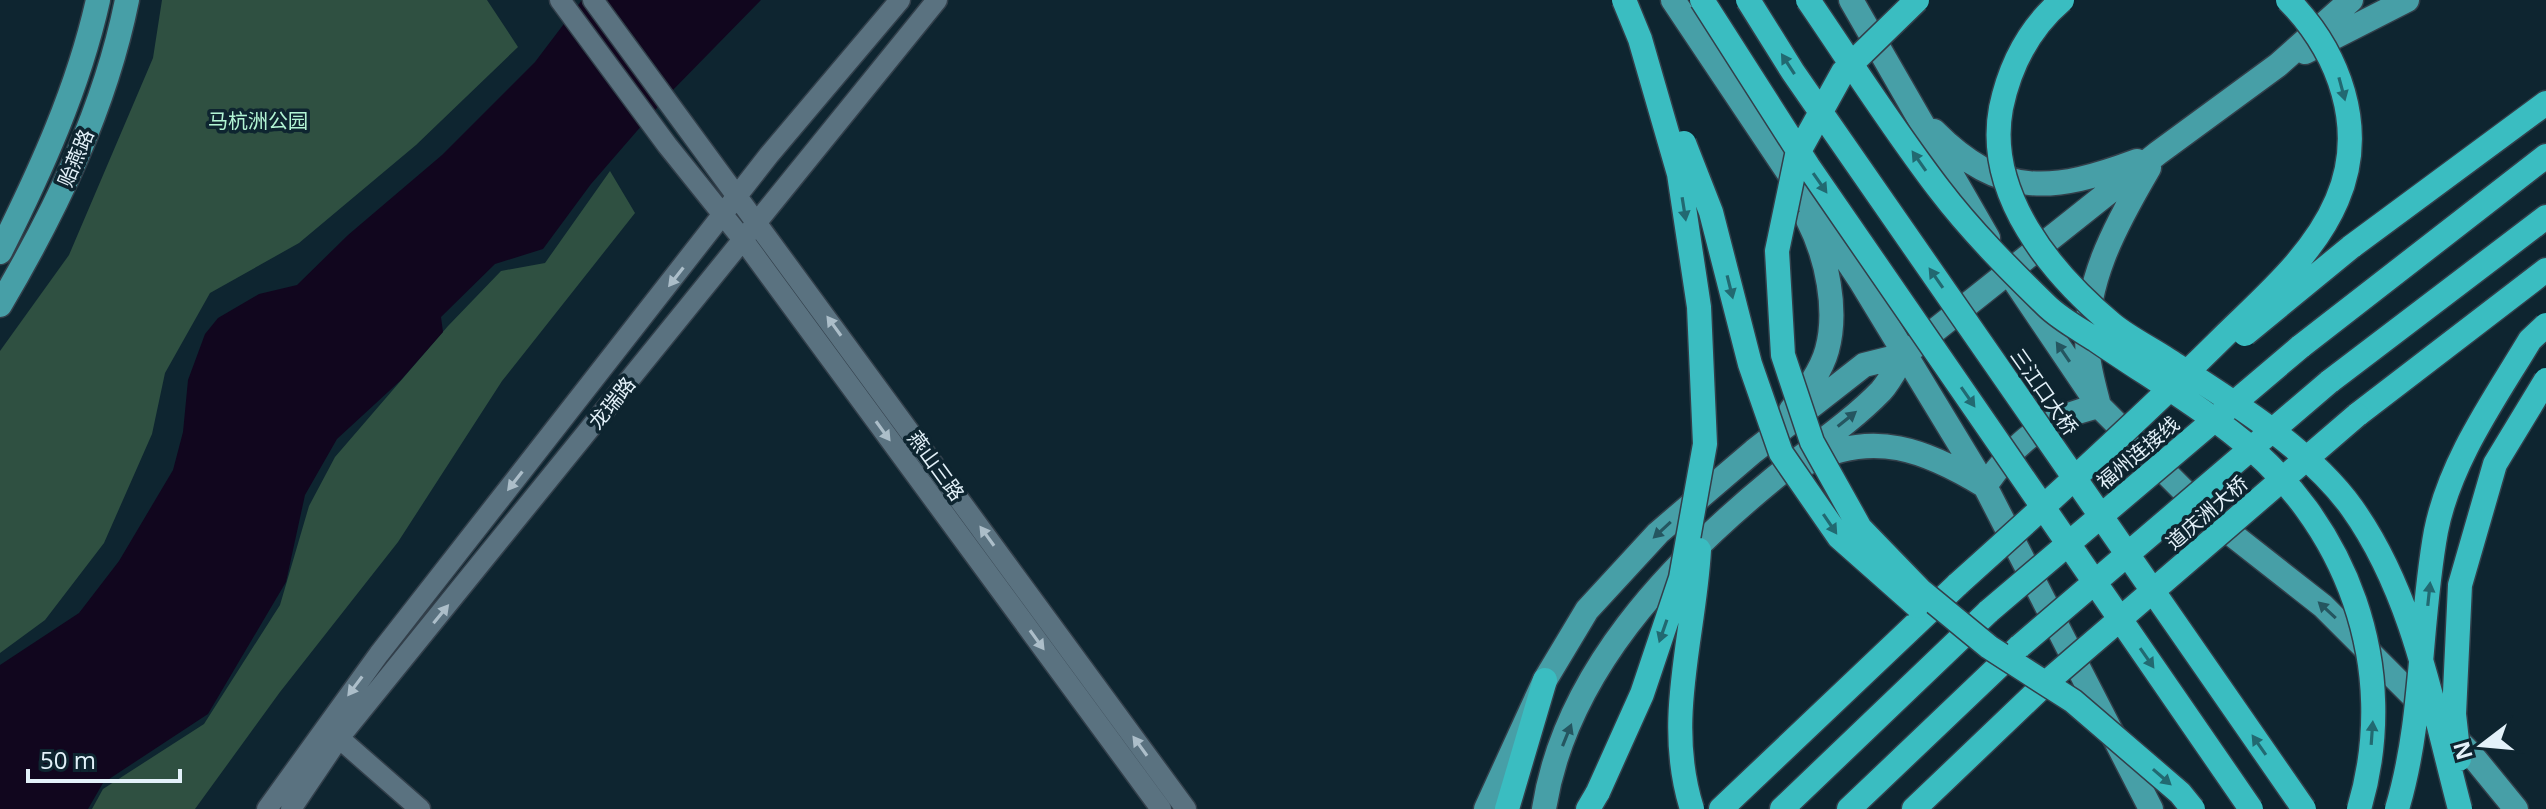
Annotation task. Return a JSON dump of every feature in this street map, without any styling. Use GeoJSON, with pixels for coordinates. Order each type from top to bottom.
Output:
{"type":"FeatureCollection","features":[{"type":"Feature","properties":{"kind":"highway"},"geometry":{"type":"LineString","coordinates":[[1617,0],[1659,82],[1711,212],[1750,364],[1781,453],[1839,537],[1910,602],[1989,647],[2073,701],[2180,793],[2193,809]]}},
{"type":"Feature","properties":{"kind":"highway"},"geometry":{"type":"LineString","coordinates":[[1624,0],[1640,39],[1679,174],[1699,307],[1705,444],[1697,581],[1680,683],[1683,782],[1692,809]]}},
{"type":"Feature","properties":{"kind":"highway"},"geometry":{"type":"LineString","coordinates":[[1702,0],[1808,166],[2251,809]]}},
{"type":"Feature","properties":{"kind":"highway","name":"三江口大桥"},"geometry":{"type":"LineString","coordinates":[[1748,0],[1793,72],[2304,809]]}},
{"type":"Feature","properties":{"kind":"highway"},"geometry":{"type":"LineString","coordinates":[[1808,0],[1940,190],[1992,251],[2050,309],[2232,433],[2294,489],[2330,540],[2358,610],[2375,692],[2369,775],[2359,809]]}},
{"type":"Feature","properties":{"kind":"highway"},"geometry":{"type":"LineString","coordinates":[[1917,0],[1843,72],[1797,155],[1777,251],[1783,355],[1812,442],[1860,528],[1921,591],[1989,647]]}},
{"type":"Feature","properties":{"kind":"highway"},"geometry":{"type":"LineString","coordinates":[[2062,0],[2043,16],[2030,35],[2007,80],[1998,123],[2001,168],[2020,216],[2049,261],[2113,325],[2224,396],[2292,446],[2352,507],[2398,594],[2462,809]]}},
{"type":"Feature","properties":{"kind":"highway"},"geometry":{"type":"LineString","coordinates":[[2121,438],[2305,252],[2338,198],[2348,163],[2349,128],[2343,89],[2331,56],[2313,25],[2288,0]]}},
{"type":"Feature","properties":{"kind":"highway"},"geometry":{"type":"LineString","coordinates":[[1721,809],[1958,584],[2121,438],[2351,247],[2546,103]]}},
{"type":"Feature","properties":{"kind":"highway","name":"福州连接线"},"geometry":{"type":"LineString","coordinates":[[1782,809],[1989,611],[2300,347],[2546,156]]}},
{"type":"Feature","properties":{"kind":"highway"},"geometry":{"type":"LineString","coordinates":[[1849,809],[2020,646],[2329,382],[2546,217]]}},
{"type":"Feature","properties":{"kind":"highway","name":"道庆洲大桥"},"geometry":{"type":"LineString","coordinates":[[1914,809],[2047,682],[2357,415],[2546,270]]}},
{"type":"Feature","properties":{"kind":"highway"},"geometry":{"type":"LineString","coordinates":[[2397,809],[2405,781],[2418,693],[2437,529],[2462,454],[2530,340],[2546,325]]}},
{"type":"Feature","properties":{"kind":"highway"},"geometry":{"type":"LineString","coordinates":[[2462,809],[2454,714],[2460,585],[2495,464],[2546,380]]}},
{"type":"Feature","properties":{"kind":"highway"},"geometry":{"type":"LineString","coordinates":[[1588,809],[1642,694],[1681,578],[1705,444]]}},
{"type":"Feature","properties":{"kind":"highway"},"geometry":{"type":"LineString","coordinates":[[1507,809],[1545,680]]}},
{"type":"Feature","properties":{"kind":"main road","name":"贻燕路"},"geometry":{"type":"LineString","coordinates":[[0,252],[54,140],[79,73],[98,0]]}},
{"type":"Feature","properties":{"kind":"main road","name":"贻燕路"},"geometry":{"type":"LineString","coordinates":[[0,305],[71,172],[110,66],[127,0]]}},
{"type":"Feature","properties":{"kind":"main road"},"geometry":{"type":"LineString","coordinates":[[1673,0],[1860,280],[1985,486],[2151,809]]}},
{"type":"Feature","properties":{"kind":"main road"},"geometry":{"type":"LineString","coordinates":[[1851,0],[2009,273],[2099,406],[2211,518],[2323,606],[2471,754],[2516,809]]}},
{"type":"Feature","properties":{"kind":"main road"},"geometry":{"type":"LineString","coordinates":[[1544,809],[1549,780],[1578,706],[1618,637],[1678,564],[1770,481],[1881,390],[1904,355],[2158,153],[2278,65],[2351,0]]}},
{"type":"Feature","properties":{"kind":"main road"},"geometry":{"type":"LineString","coordinates":[[2278,65],[2407,0]]}},
{"type":"Feature","properties":{"kind":"main road"},"geometry":{"type":"LineString","coordinates":[[1910,106],[1951,148],[1985,170],[2022,184],[2056,185],[2093,177],[2158,153]]}},
{"type":"Feature","properties":{"kind":"main road"},"geometry":{"type":"LineString","coordinates":[[1754,451],[1809,386],[1827,350],[1832,307],[1826,273],[1812,227],[1768,144]]}},
{"type":"Feature","properties":{"kind":"main road"},"geometry":{"type":"LineString","coordinates":[[2099,406],[2088,356],[2089,309],[2101,262],[2121,215],[2158,153]]}},
{"type":"Feature","properties":{"kind":"main road"},"geometry":{"type":"LineString","coordinates":[[1486,809],[1545,680],[1587,610],[1658,533],[1754,451],[1864,365],[1904,355]]}},
{"type":"Feature","properties":{"kind":"main road"},"geometry":{"type":"LineString","coordinates":[[1985,486],[2009,451],[2064,414],[2099,406]]}},
{"type":"Feature","properties":{"kind":"main road"},"geometry":{"type":"LineString","coordinates":[[1770,481],[1827,452],[1867,445],[1910,449],[1949,464],[1985,486]]}},
{"type":"Feature","properties":{"kind":"main road"},"geometry":{"type":"LineString","coordinates":[[1725,475],[1747,501]]}},
{"type":"Feature","properties":{"kind":"street","name":"燕山三路"},"geometry":{"type":"LineString","coordinates":[[560,0],[667,145],[744,241],[1161,809]]}},
{"type":"Feature","properties":{"kind":"street","name":"燕山三路"},"geometry":{"type":"LineString","coordinates":[[593,0],[1186,809]]}},
{"type":"Feature","properties":{"kind":"street","name":"龙瑞路"},"geometry":{"type":"LineString","coordinates":[[291,809],[332,732],[724,216],[863,40],[900,0]]}},
{"type":"Feature","properties":{"kind":"street","name":"龙瑞路"},"geometry":{"type":"LineString","coordinates":[[267,809],[744,241],[937,0]]}},
{"type":"Feature","properties":{"kind":"street"},"geometry":{"type":"LineString","coordinates":[[332,732],[420,809]]}},
{"type":"Feature","properties":{"kind":"green space","name":"马杭洲公园"},"geometry":{"type":"Polygon","coordinates":[[[162,0],[487,0],[518,47],[416,145],[299,243],[210,293],[165,373],[152,434],[104,543],[45,620],[0,653],[0,351],[69,255],[153,58],[162,0]]]}},
{"type":"Feature","properties":{"kind":"green space"},"geometry":{"type":"Polygon","coordinates":[[[610,171],[635,213],[502,381],[398,542],[280,692],[195,809],[92,809],[103,789],[204,724],[280,605],[309,506],[335,457],[448,326],[501,271],[545,263],[610,171]]]}},
{"type":"Feature","properties":{"kind":"shaded area"},"geometry":{"type":"Polygon","coordinates":[[[582,0],[761,0],[669,94],[591,184],[543,249],[495,264],[441,317],[443,332],[400,381],[337,439],[305,495],[286,582],[208,714],[103,783],[88,809],[0,809],[0,665],[79,613],[119,561],[173,470],[183,432],[188,380],[205,334],[218,318],[259,294],[297,285],[348,235],[442,155],[535,62],[582,0]]]}}]}
